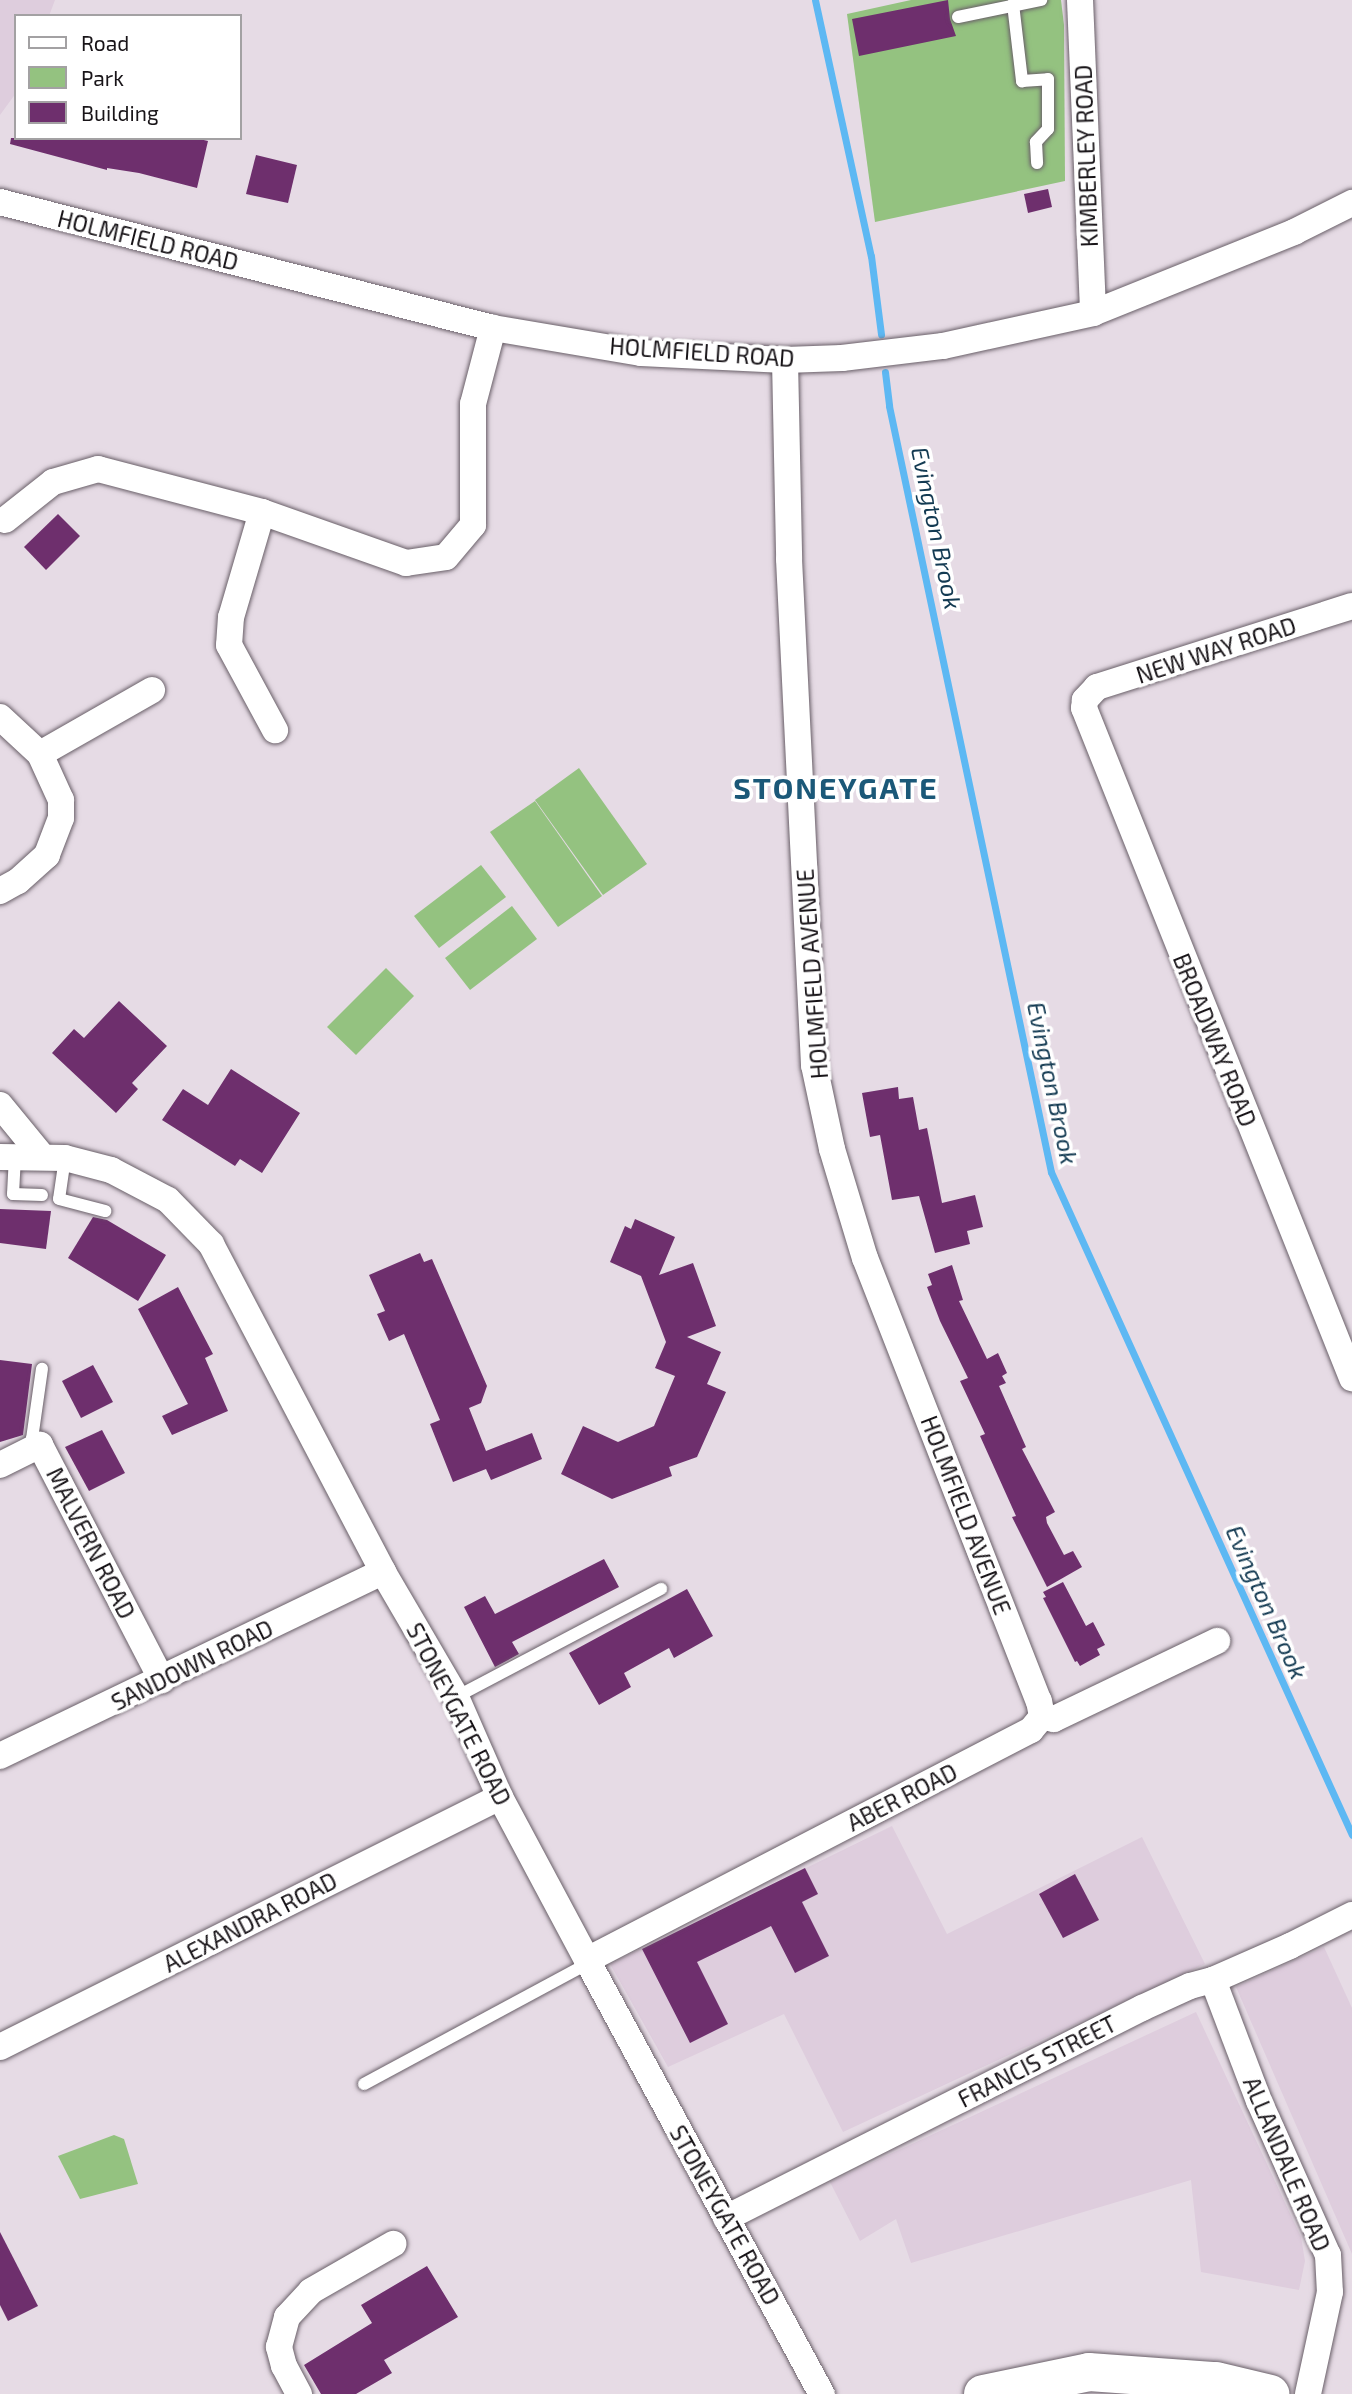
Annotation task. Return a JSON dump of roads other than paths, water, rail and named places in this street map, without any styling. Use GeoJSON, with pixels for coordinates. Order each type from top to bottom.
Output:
{"type":"FeatureCollection","features":[{"type":"Feature","properties":{"kind":"highway"},"geometry":{"type":"LineString","coordinates":[[984,2394],[1090,2372],[1216,2381],[1270,2394]]}},
{"type":"Feature","properties":{"kind":"street","name":"KIMBERLEY ROAD"},"geometry":{"type":"LineString","coordinates":[[1080,0],[1093,313]]}},
{"type":"Feature","properties":{"kind":"street","name":"HOLMFIELD ROAD"},"geometry":{"type":"LineString","coordinates":[[0,202],[493,328],[640,353],[785,359],[842,358],[943,346],[1093,313],[1294,232],[1352,203]]}},
{"type":"Feature","properties":{"kind":"street"},"geometry":{"type":"LineString","coordinates":[[5,520],[53,482],[98,469],[261,512],[406,563],[446,557],[473,526],[473,404],[493,328]]}},
{"type":"Feature","properties":{"kind":"street","name":"HOLMFIELD AVENUE"},"geometry":{"type":"LineString","coordinates":[[785,359],[789,573],[814,1065],[832,1149],[865,1258],[1034,1688],[1042,1717]]}},
{"type":"Feature","properties":{"kind":"street"},"geometry":{"type":"LineString","coordinates":[[261,512],[231,617],[229,645],[275,730]]}},
{"type":"Feature","properties":{"kind":"street","name":"NEW WAY ROAD"},"geometry":{"type":"LineString","coordinates":[[1085,700],[1097,687],[1352,606]]}},
{"type":"Feature","properties":{"kind":"street"},"geometry":{"type":"LineString","coordinates":[[40,754],[152,690]]}},
{"type":"Feature","properties":{"kind":"street","name":"BROADWAY ROAD"},"geometry":{"type":"LineString","coordinates":[[1085,700],[1085,716],[1352,1378]]}},
{"type":"Feature","properties":{"kind":"street"},"geometry":{"type":"LineString","coordinates":[[0,717],[40,754],[61,800],[61,818],[47,855],[18,881],[0,891]]}},
{"type":"Feature","properties":{"kind":"street"},"geometry":{"type":"LineString","coordinates":[[0,1105],[30,1156]]}},
{"type":"Feature","properties":{"kind":"street","name":"STONEYGATE ROAD"},"geometry":{"type":"LineString","coordinates":[[30,1156],[111,1170],[168,1200],[211,1244],[383,1573],[456,1697],[500,1797],[822,2394]]}},
{"type":"Feature","properties":{"kind":"street","name":"MALVERN ROAD"},"geometry":{"type":"LineString","coordinates":[[0,1465],[40,1445],[162,1680]]}},
{"type":"Feature","properties":{"kind":"street","name":"SANDOWN ROAD"},"geometry":{"type":"LineString","coordinates":[[0,1756],[383,1573]]}},
{"type":"Feature","properties":{"kind":"street","name":"ABER ROAD"},"geometry":{"type":"LineString","coordinates":[[588,1962],[1031,1730],[1042,1717],[1054,1719],[1217,1641]]}},
{"type":"Feature","properties":{"kind":"street","name":"ALEXANDRA ROAD"},"geometry":{"type":"LineString","coordinates":[[0,2047],[500,1797]]}},
{"type":"Feature","properties":{"kind":"street","name":"FRANCIS STREET"},"geometry":{"type":"LineString","coordinates":[[726,2218],[1142,2008],[1190,1986],[1213,1980],[1352,1915]]}},
{"type":"Feature","properties":{"kind":"street","name":"ALLANDALE ROAD"},"geometry":{"type":"LineString","coordinates":[[1213,1980],[1258,2101],[1328,2255],[1331,2292],[1308,2394]]}},
{"type":"Feature","properties":{"kind":"street"},"geometry":{"type":"LineString","coordinates":[[299,2394],[284,2366],[279,2347],[287,2317],[311,2291],[393,2244]]}},
{"type":"Feature","properties":{"kind":"lane"},"geometry":{"type":"LineString","coordinates":[[958,17],[1041,0]]}},
{"type":"Feature","properties":{"kind":"lane"},"geometry":{"type":"LineString","coordinates":[[1013,4],[1022,81],[1048,79],[1048,129],[1036,142],[1037,163]]}},
{"type":"Feature","properties":{"kind":"lane"},"geometry":{"type":"LineString","coordinates":[[30,1156],[13,1194],[42,1195]]}},
{"type":"Feature","properties":{"kind":"lane"},"geometry":{"type":"LineString","coordinates":[[30,1156],[59,1199],[105,1211]]}},
{"type":"Feature","properties":{"kind":"lane"},"geometry":{"type":"LineString","coordinates":[[35,1448],[32,1439],[42,1368]]}},
{"type":"Feature","properties":{"kind":"lane"},"geometry":{"type":"LineString","coordinates":[[456,1697],[661,1589]]}},
{"type":"Feature","properties":{"kind":"lane"},"geometry":{"type":"LineString","coordinates":[[364,2084],[588,1962]]}},
{"type":"Feature","properties":{"kind":"waterway","name":"Evington Brook"},"geometry":{"type":"LineString","coordinates":[[815,0],[871,256],[881,334]]}},
{"type":"Feature","properties":{"kind":"waterway","name":"Evington Brook"},"geometry":{"type":"LineString","coordinates":[[885,372],[889,406],[1051,1172],[1352,1835]]}},
{"type":"Feature","properties":{"kind":"district","name":"STONEYGATE"},"geometry":{"type":"Point","coordinates":[836,787]}}]}
